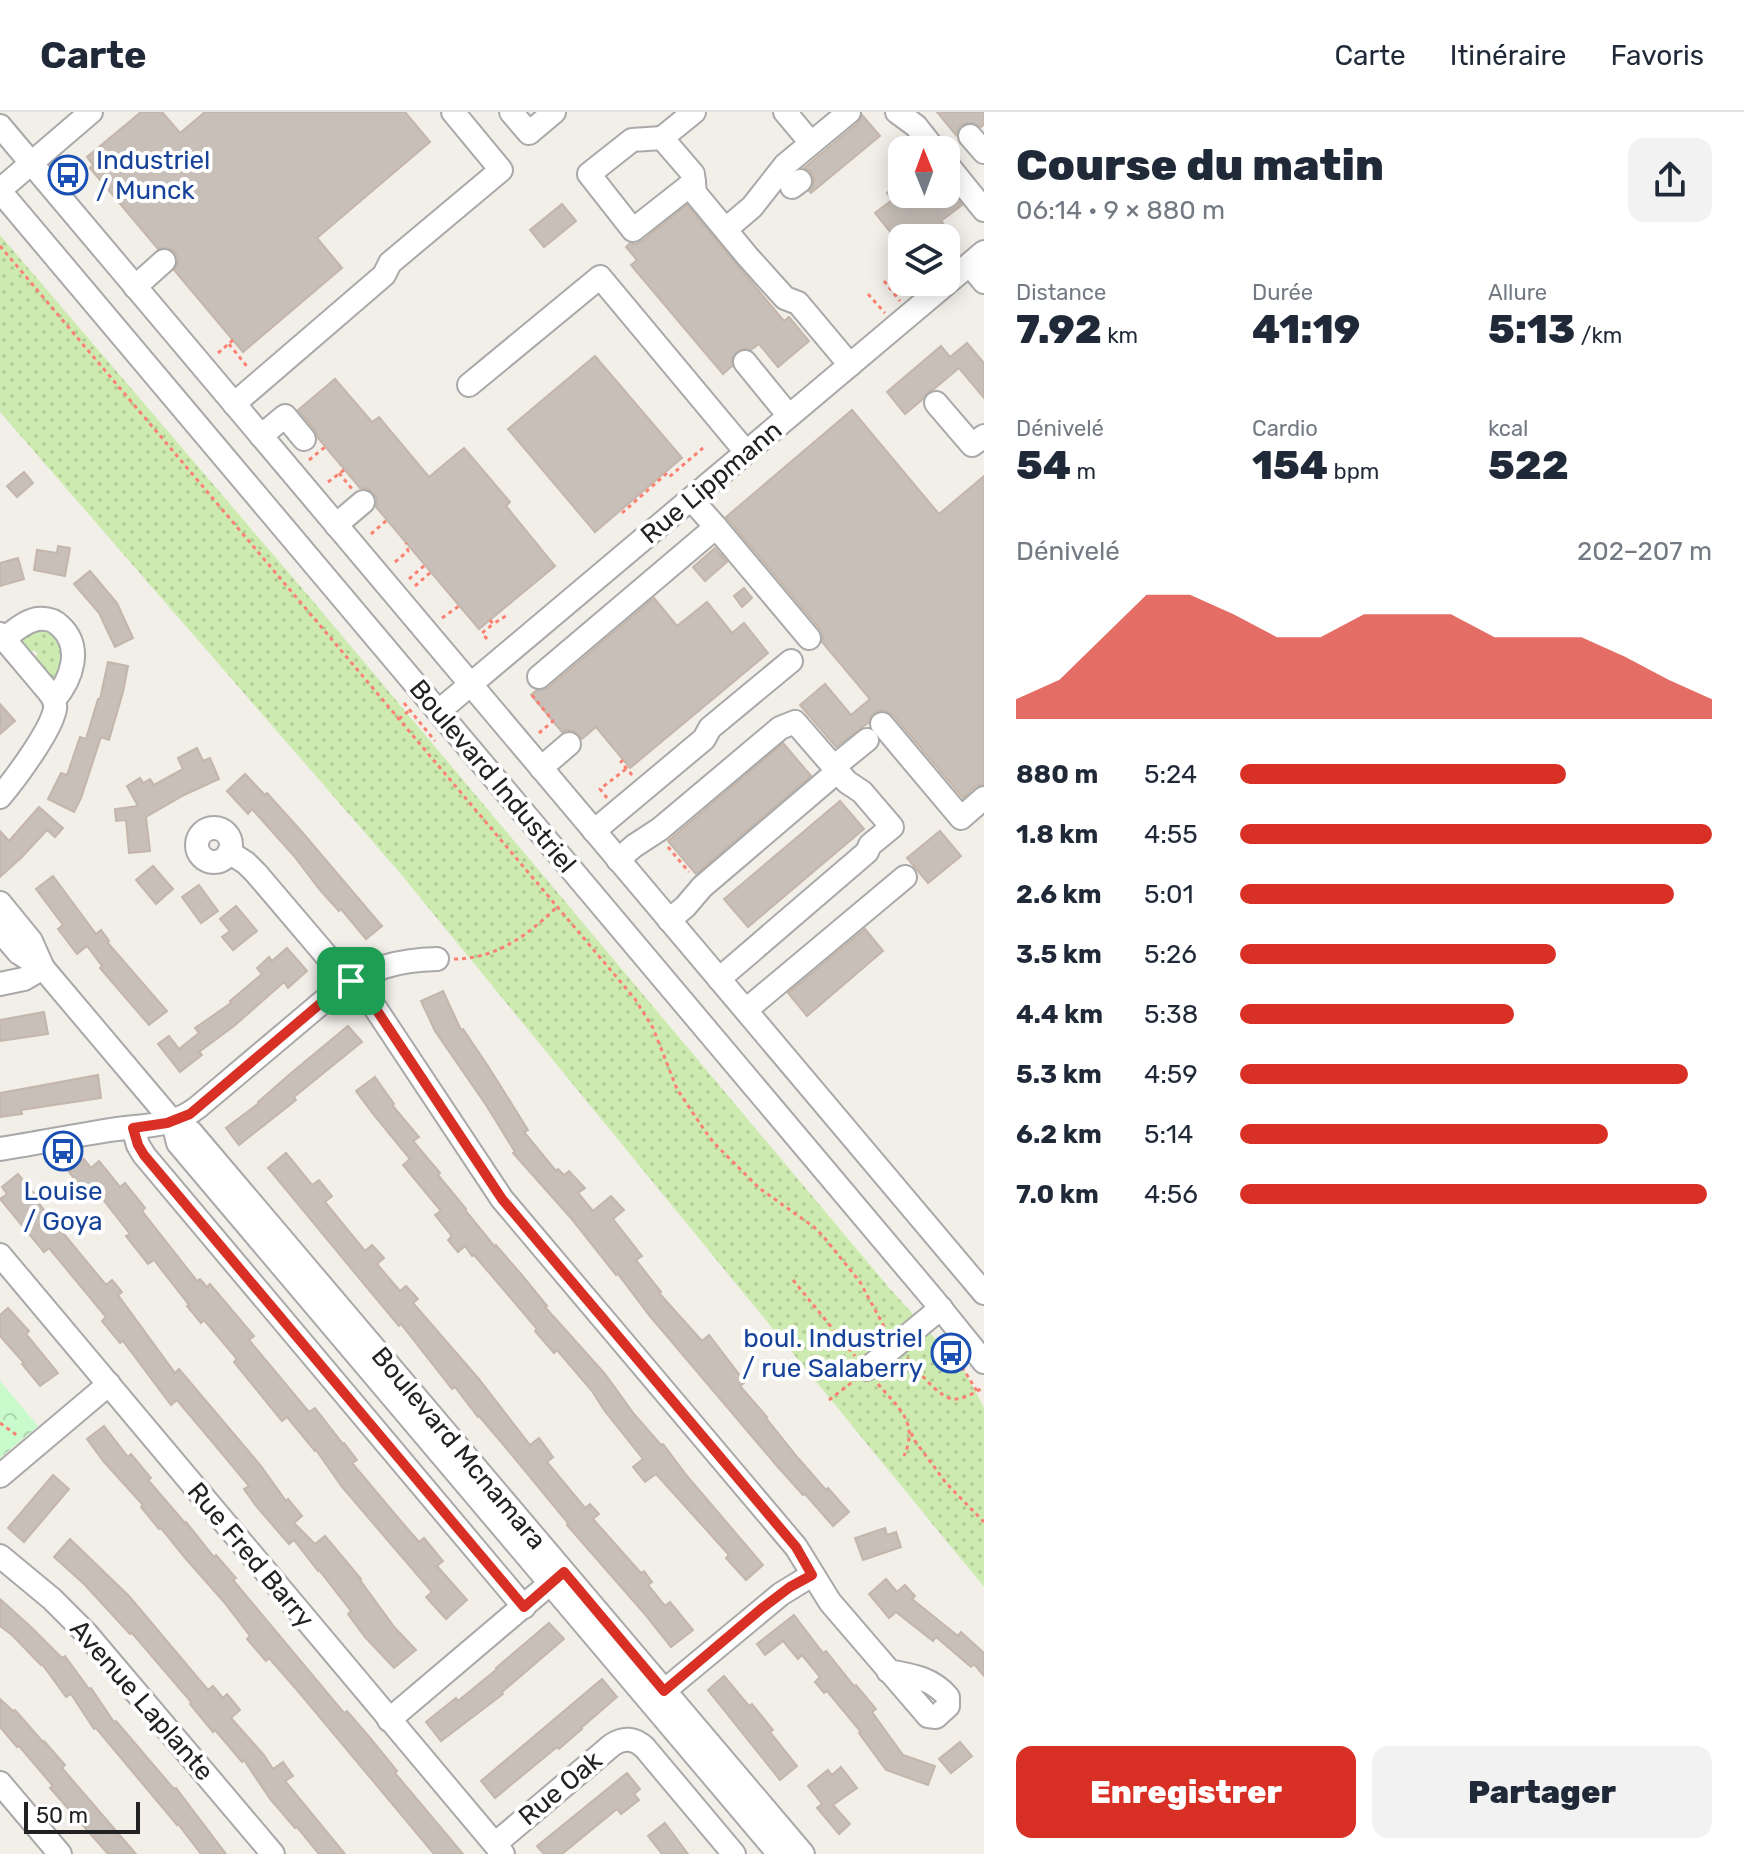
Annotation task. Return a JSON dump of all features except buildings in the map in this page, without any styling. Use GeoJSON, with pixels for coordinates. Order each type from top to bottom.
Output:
{"type":"FeatureCollection","features":[{"type":"Feature","properties":{"kind":"street"},"geometry":{"type":"LineString","coordinates":[[0,191],[91,112]]}},
{"type":"Feature","properties":{"kind":"street"},"geometry":{"type":"LineString","coordinates":[[234,404],[384,275],[390,263],[501,170],[453,112]]}},
{"type":"Feature","properties":{"kind":"street"},"geometry":{"type":"LineString","coordinates":[[511,112],[529,133],[554,112]]}},
{"type":"Feature","properties":{"kind":"street"},"geometry":{"type":"LineString","coordinates":[[694,112],[662,138],[632,140],[589,174],[633,230],[694,182]]}},
{"type":"Feature","properties":{"kind":"street"},"geometry":{"type":"LineString","coordinates":[[785,112],[811,143]]}},
{"type":"Feature","properties":{"kind":"street"},"geometry":{"type":"LineString","coordinates":[[726,229],[752,207],[785,165],[849,112]]}},
{"type":"Feature","properties":{"kind":"street"},"geometry":{"type":"LineString","coordinates":[[897,112],[924,136]]}},
{"type":"Feature","properties":{"kind":"street","name":"Boulevard Industriel"},"geometry":{"type":"LineString","coordinates":[[0,126],[984,1293]]}},
{"type":"Feature","properties":{"kind":"street"},"geometry":{"type":"LineString","coordinates":[[662,138],[693,174],[695,193],[785,298],[798,303],[850,365]]}},
{"type":"Feature","properties":{"kind":"street"},"geometry":{"type":"LineString","coordinates":[[960,180],[984,210]]}},
{"type":"Feature","properties":{"kind":"street","name":"Boulevard Industriel"},"geometry":{"type":"LineString","coordinates":[[0,191],[984,1362]]}},
{"type":"Feature","properties":{"kind":"street"},"geometry":{"type":"LineString","coordinates":[[135,287],[164,261]]}},
{"type":"Feature","properties":{"kind":"street","name":"Rue Lippmann"},"geometry":{"type":"LineString","coordinates":[[439,711],[850,365],[979,266]]}},
{"type":"Feature","properties":{"kind":"street"},"geometry":{"type":"LineString","coordinates":[[469,385],[600,277],[746,452]]}},
{"type":"Feature","properties":{"kind":"street"},"geometry":{"type":"LineString","coordinates":[[745,362],[789,416]]}},
{"type":"Feature","properties":{"kind":"street"},"geometry":{"type":"LineString","coordinates":[[936,403],[972,445],[984,436]]}},
{"type":"Feature","properties":{"kind":"street"},"geometry":{"type":"LineString","coordinates":[[261,436],[285,416],[298,425]]}},
{"type":"Feature","properties":{"kind":"street"},"geometry":{"type":"LineString","coordinates":[[336,525],[361,499]]}},
{"type":"Feature","properties":{"kind":"street"},"geometry":{"type":"LineString","coordinates":[[691,499],[809,638]]}},
{"type":"Feature","properties":{"kind":"street"},"geometry":{"type":"LineString","coordinates":[[538,681],[716,527]]}},
{"type":"Feature","properties":{"kind":"street"},"geometry":{"type":"LineString","coordinates":[[635,546],[659,575]]}},
{"type":"Feature","properties":{"kind":"street"},"geometry":{"type":"LineString","coordinates":[[575,596],[600,625]]}},
{"type":"Feature","properties":{"kind":"street"},"geometry":{"type":"LineString","coordinates":[[0,797],[37,745],[55,707],[43,684],[2,637],[41,619],[54,621],[67,633],[73,645],[73,661],[65,683],[54,700]]}},
{"type":"Feature","properties":{"kind":"street"},"geometry":{"type":"LineString","coordinates":[[594,831],[791,661]]}},
{"type":"Feature","properties":{"kind":"street"},"geometry":{"type":"LineString","coordinates":[[618,860],[660,829],[780,728],[795,722],[847,782],[862,792],[892,827],[719,979]]}},
{"type":"Feature","properties":{"kind":"street"},"geometry":{"type":"LineString","coordinates":[[669,920],[702,887],[832,776],[836,765],[874,732],[961,818],[984,820]]}},
{"type":"Feature","properties":{"kind":"street"},"geometry":{"type":"LineString","coordinates":[[541,768],[569,744]]}},
{"type":"Feature","properties":{"kind":"street"},"geometry":{"type":"LineString","coordinates":[[961,818],[984,798]]}},
{"type":"Feature","properties":{"kind":"street"},"geometry":{"type":"LineString","coordinates":[[229,852],[256,873],[336,967],[366,994],[502,1199],[796,1547],[836,1610],[888,1671]]}},
{"type":"Feature","properties":{"kind":"street"},"geometry":{"type":"LineString","coordinates":[[746,1010],[905,877]]}},
{"type":"Feature","properties":{"kind":"street","name":"Boulevard Mcnamara"},"geometry":{"type":"LineString","coordinates":[[0,903],[31,941],[43,968],[173,1122],[178,1143],[557,1578],[779,1854]]}},
{"type":"Feature","properties":{"kind":"street","name":"Boulevard Mcnamara"},"geometry":{"type":"LineString","coordinates":[[0,931],[19,953],[43,968]]}},
{"type":"Feature","properties":{"kind":"street"},"geometry":{"type":"LineString","coordinates":[[0,1149],[173,1122],[190,1114],[351,981],[398,962],[437,959]]}},
{"type":"Feature","properties":{"kind":"street"},"geometry":{"type":"LineString","coordinates":[[0,984],[29,977],[43,968]]}},
{"type":"Feature","properties":{"kind":"street"},"geometry":{"type":"LineString","coordinates":[[133,1128],[144,1155],[524,1607]]}},
{"type":"Feature","properties":{"kind":"street","name":"Rue Fred Barry"},"geometry":{"type":"LineString","coordinates":[[0,1255],[499,1849]]}},
{"type":"Feature","properties":{"kind":"street"},"geometry":{"type":"LineString","coordinates":[[867,1369],[941,1308]]}},
{"type":"Feature","properties":{"kind":"street"},"geometry":{"type":"LineString","coordinates":[[0,1476],[109,1384]]}},
{"type":"Feature","properties":{"kind":"street","name":"Avenue Laplante"},"geometry":{"type":"LineString","coordinates":[[0,1556],[75,1621],[273,1854]]}},
{"type":"Feature","properties":{"kind":"street"},"geometry":{"type":"LineString","coordinates":[[664,1691],[761,1609],[812,1575]]}},
{"type":"Feature","properties":{"kind":"street"},"geometry":{"type":"LineString","coordinates":[[389,1720],[557,1578]]}},
{"type":"Feature","properties":{"kind":"street","name":"Boulevard Mcnamara"},"geometry":{"type":"LineString","coordinates":[[557,1578],[664,1691],[803,1854]]}},
{"type":"Feature","properties":{"kind":"street","name":"Rue Oak"},"geometry":{"type":"LineString","coordinates":[[499,1849],[614,1744],[629,1739],[645,1748],[734,1854]]}},
{"type":"Feature","properties":{"kind":"street"},"geometry":{"type":"LineString","coordinates":[[0,1783],[60,1854]]}},
{"type":"Feature","properties":{"kind":"path","name":"Boulevard Industriel"},"geometry":{"type":"LineString","coordinates":[[0,246],[635,999],[653,1028],[677,1089],[709,1135],[759,1188],[823,1236],[860,1282],[887,1333]]}},
{"type":"Feature","properties":{"kind":"path"},"geometry":{"type":"LineString","coordinates":[[884,281],[900,301]]}},
{"type":"Feature","properties":{"kind":"path"},"geometry":{"type":"LineString","coordinates":[[868,294],[885,313]]}},
{"type":"Feature","properties":{"kind":"path"},"geometry":{"type":"LineString","coordinates":[[218,353],[231,342],[251,371]]}},
{"type":"Feature","properties":{"kind":"path"},"geometry":{"type":"LineString","coordinates":[[622,513],[666,474],[669,477],[703,448]]}},
{"type":"Feature","properties":{"kind":"path"},"geometry":{"type":"LineString","coordinates":[[328,482],[344,470]]}},
{"type":"Feature","properties":{"kind":"path"},"geometry":{"type":"LineString","coordinates":[[339,473],[361,499]]}},
{"type":"Feature","properties":{"kind":"path"},"geometry":{"type":"LineString","coordinates":[[371,534],[387,520]]}},
{"type":"Feature","properties":{"kind":"path"},"geometry":{"type":"LineString","coordinates":[[395,562],[408,551],[406,543]]}},
{"type":"Feature","properties":{"kind":"path"},"geometry":{"type":"LineString","coordinates":[[409,579],[425,565]]}},
{"type":"Feature","properties":{"kind":"path"},"geometry":{"type":"LineString","coordinates":[[415,586],[431,572]]}},
{"type":"Feature","properties":{"kind":"path"},"geometry":{"type":"LineString","coordinates":[[442,618],[459,606]]}},
{"type":"Feature","properties":{"kind":"path"},"geometry":{"type":"LineString","coordinates":[[487,639],[482,633],[491,622],[509,614]]}},
{"type":"Feature","properties":{"kind":"path"},"geometry":{"type":"LineString","coordinates":[[538,681],[531,695],[553,721],[539,733]]}},
{"type":"Feature","properties":{"kind":"path","name":"Boulevard Industriel"},"geometry":{"type":"LineString","coordinates":[[404,703],[436,740]]}},
{"type":"Feature","properties":{"kind":"path"},"geometry":{"type":"LineString","coordinates":[[399,719],[410,709]]}},
{"type":"Feature","properties":{"kind":"path"},"geometry":{"type":"LineString","coordinates":[[623,760],[621,762],[637,781]]}},
{"type":"Feature","properties":{"kind":"path"},"geometry":{"type":"LineString","coordinates":[[600,789],[626,769]]}},
{"type":"Feature","properties":{"kind":"path"},"geometry":{"type":"LineString","coordinates":[[661,840],[697,881]]}},
{"type":"Feature","properties":{"kind":"path"},"geometry":{"type":"LineString","coordinates":[[464,959],[516,941],[558,906]]}},
{"type":"Feature","properties":{"kind":"path"},"geometry":{"type":"LineString","coordinates":[[906,1357],[944,1396],[955,1399],[984,1387]]}},
{"type":"Feature","properties":{"kind":"path"},"geometry":{"type":"LineString","coordinates":[[958,1360],[977,1391]]}},
{"type":"Feature","properties":{"kind":"path"},"geometry":{"type":"LineString","coordinates":[[829,1400],[867,1369]]}},
{"type":"Feature","properties":{"kind":"path"},"geometry":{"type":"LineString","coordinates":[[0,1423],[22,1439]]}},
{"type":"Feature","properties":{"kind":"path"},"geometry":{"type":"LineString","coordinates":[[909,1428],[946,1483],[984,1522]]}},
{"type":"Feature","properties":{"kind":"green space"},"geometry":{"type":"Polygon","coordinates":[[[0,235],[312,600],[891,1290],[964,1370],[984,1408],[984,1587],[400,873],[0,412],[0,235]]]}},
{"type":"Feature","properties":{"kind":"green space"},"geometry":{"type":"Polygon","coordinates":[[[48,626],[67,651],[54,679],[34,658],[38,654],[34,650],[30,653],[21,639],[26,633],[48,626]]]}},
{"type":"Feature","properties":{"kind":"green space"},"geometry":{"type":"Polygon","coordinates":[[[0,1381],[38,1426],[0,1458],[0,1381]]]}},
{"type":"Feature","properties":{"kind":"place","name":"Industriel / Munck"},"geometry":{"type":"Point","coordinates":[68,175]}},
{"type":"Feature","properties":{"kind":"place","name":"Louise / Goya"},"geometry":{"type":"Point","coordinates":[63,1151]}},
{"type":"Feature","properties":{"kind":"place","name":"boul. Industriel / rue Salaberry"},"geometry":{"type":"Point","coordinates":[951,1353]}},
{"type":"Feature","properties":{"kind":"route"},"geometry":{"type":"LineString","coordinates":[[351,981],[366,994],[502,1199],[796,1547],[812,1575],[761,1609],[664,1691],[564,1572],[524,1607],[138,1145],[133,1128],[167,1123],[190,1114],[351,981]]}}]}
